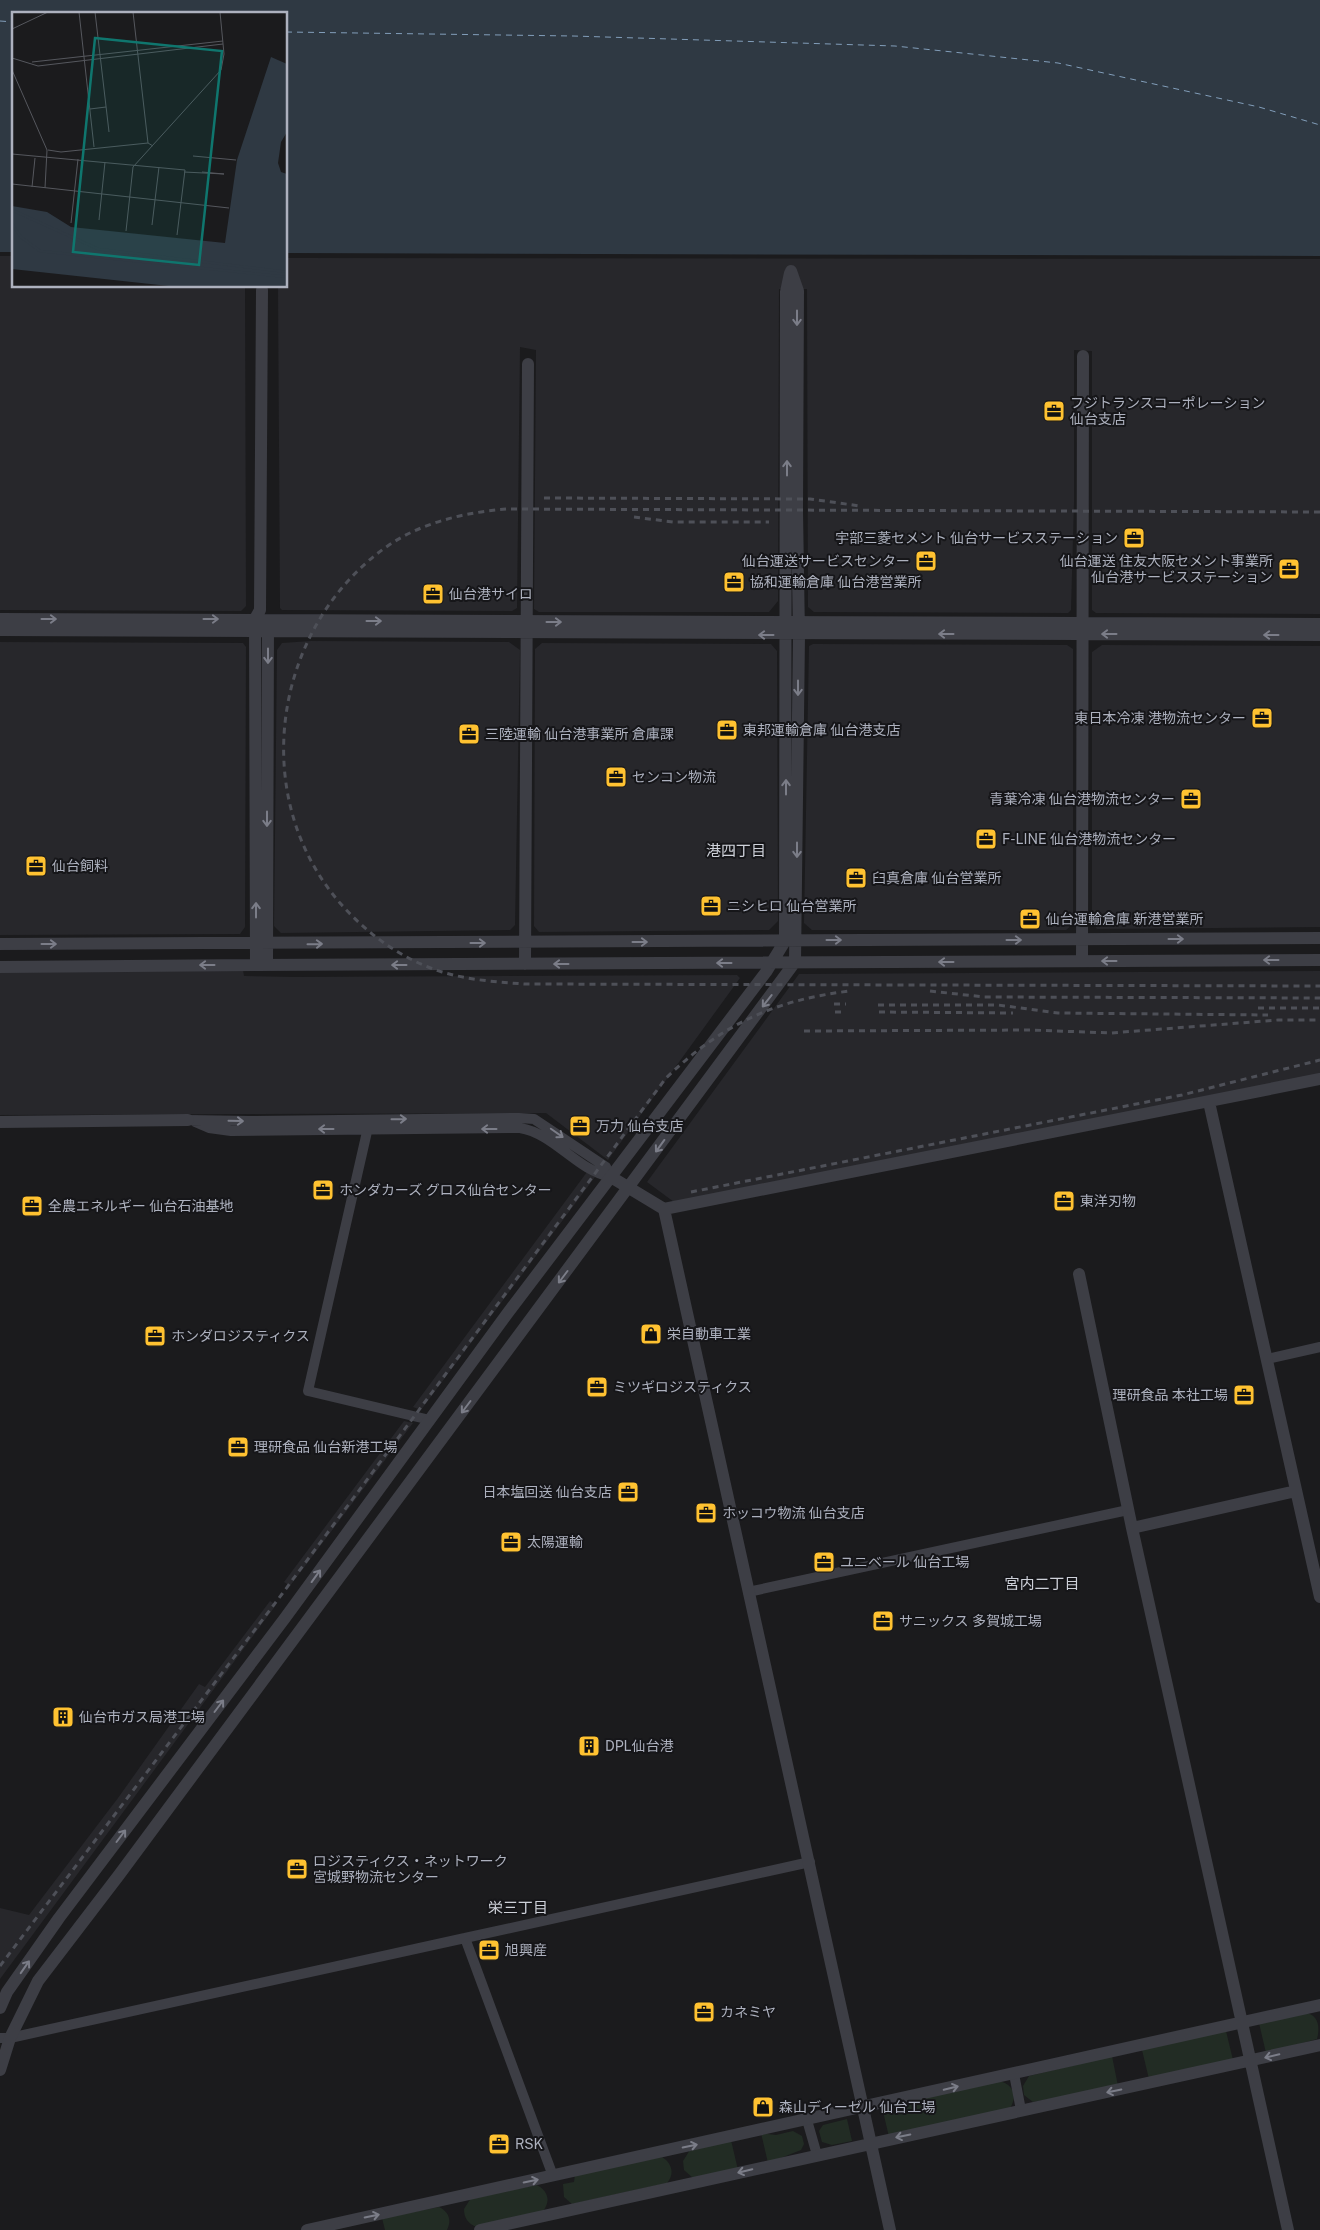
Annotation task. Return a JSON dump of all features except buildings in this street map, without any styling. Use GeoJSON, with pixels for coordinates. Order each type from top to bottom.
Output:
{"type":"FeatureCollection","features":[{"type":"Feature","properties":{"kind":"street"},"geometry":{"type":"LineString","coordinates":[[0,2070],[5,2038],[38,1981],[112,1884],[795,962],[791,941],[792,628],[798,291],[791,271],[786,292],[792,628]]}},
{"type":"Feature","properties":{"kind":"street"},"geometry":{"type":"LineString","coordinates":[[261,965],[262,290]]}},
{"type":"Feature","properties":{"kind":"street"},"geometry":{"type":"LineString","coordinates":[[1082,961],[1083,356]]}},
{"type":"Feature","properties":{"kind":"street"},"geometry":{"type":"LineString","coordinates":[[525,964],[528,364]]}},
{"type":"Feature","properties":{"kind":"street"},"geometry":{"type":"LineString","coordinates":[[0,619],[527,627],[1083,628],[1320,624]]}},
{"type":"Feature","properties":{"kind":"street"},"geometry":{"type":"LineString","coordinates":[[0,630],[261,623]]}},
{"type":"Feature","properties":{"kind":"street"},"geometry":{"type":"LineString","coordinates":[[1083,628],[1320,635]]}},
{"type":"Feature","properties":{"kind":"street"},"geometry":{"type":"LineString","coordinates":[[0,944],[1320,938]]}},
{"type":"Feature","properties":{"kind":"street"},"geometry":{"type":"LineString","coordinates":[[0,2008],[7,1992],[59,1918],[285,1618],[611,1177],[772,963],[791,941]]}},
{"type":"Feature","properties":{"kind":"street"},"geometry":{"type":"LineString","coordinates":[[0,967],[1320,960]]}},
{"type":"Feature","properties":{"kind":"street"},"geometry":{"type":"LineString","coordinates":[[0,1122],[188,1120],[209,1128],[232,1130],[369,1124],[520,1128],[540,1134],[595,1173],[611,1177],[664,1209],[1320,1079]]}},
{"type":"Feature","properties":{"kind":"street"},"geometry":{"type":"LineString","coordinates":[[1209,1102],[1320,1597]]}},
{"type":"Feature","properties":{"kind":"street"},"geometry":{"type":"LineString","coordinates":[[369,1124],[308,1391],[430,1420]]}},
{"type":"Feature","properties":{"kind":"street"},"geometry":{"type":"LineString","coordinates":[[664,1209],[890,2230]]}},
{"type":"Feature","properties":{"kind":"street"},"geometry":{"type":"LineString","coordinates":[[1079,1274],[1128,1510],[1288,2230]]}},
{"type":"Feature","properties":{"kind":"street"},"geometry":{"type":"LineString","coordinates":[[1267,1359],[1320,1347]]}},
{"type":"Feature","properties":{"kind":"street"},"geometry":{"type":"LineString","coordinates":[[1132,1528],[1296,1491]]}},
{"type":"Feature","properties":{"kind":"street"},"geometry":{"type":"LineString","coordinates":[[748,1592],[1128,1510]]}},
{"type":"Feature","properties":{"kind":"street"},"geometry":{"type":"LineString","coordinates":[[285,1618],[300,1629]]}},
{"type":"Feature","properties":{"kind":"street"},"geometry":{"type":"LineString","coordinates":[[5,2038],[810,1862]]}},
{"type":"Feature","properties":{"kind":"street"},"geometry":{"type":"LineString","coordinates":[[465,1938],[553,2176]]}},
{"type":"Feature","properties":{"kind":"street"},"geometry":{"type":"LineString","coordinates":[[308,2230],[1320,2005]]}},
{"type":"Feature","properties":{"kind":"street"},"geometry":{"type":"LineString","coordinates":[[480,2230],[870,2143],[1320,2046]]}},
{"type":"Feature","properties":{"kind":"street"},"geometry":{"type":"LineString","coordinates":[[1014,2074],[1021,2110]]}},
{"type":"Feature","properties":{"kind":"street"},"geometry":{"type":"LineString","coordinates":[[807,2120],[816,2155]]}},
{"type":"Feature","properties":{"kind":"shaded area"},"geometry":{"type":"Polygon","coordinates":[[[0,0],[1320,0],[1320,256],[288,253],[288,12],[12,12],[12,252],[0,252],[0,0]]]}},
{"type":"Feature","properties":{"kind":"shaded area"},"geometry":{"type":"Polygon","coordinates":[[[0,256],[12,256],[12,288],[245,288],[246,606],[241,611],[0,610],[0,256]]]}},
{"type":"Feature","properties":{"kind":"shaded area"},"geometry":{"type":"Polygon","coordinates":[[[288,258],[1320,259],[1320,614],[1096,613],[1092,610],[1092,351],[1074,350],[1074,502],[1071,610],[1068,613],[814,612],[808,607],[807,289],[779,289],[778,601],[769,612],[539,612],[534,609],[536,350],[520,347],[517,608],[512,611],[282,610],[280,608],[278,288],[288,288],[288,258]]]}},
{"type":"Feature","properties":{"kind":"shaded area"},"geometry":{"type":"Polygon","coordinates":[[[311,641],[509,642],[520,650],[515,925],[510,930],[281,933],[274,926],[277,650],[282,643],[311,641]]]}},
{"type":"Feature","properties":{"kind":"shaded area"},"geometry":{"type":"Polygon","coordinates":[[[0,642],[243,643],[246,647],[245,927],[240,934],[0,935],[0,642]]]}},
{"type":"Feature","properties":{"kind":"shaded area"},"geometry":{"type":"Polygon","coordinates":[[[542,643],[771,644],[777,651],[778,921],[769,930],[539,932],[534,926],[535,649],[542,643]]]}},
{"type":"Feature","properties":{"kind":"shaded area"},"geometry":{"type":"Polygon","coordinates":[[[813,644],[1067,645],[1073,649],[1073,924],[1066,930],[812,930],[804,923],[809,646],[813,644]]]}},
{"type":"Feature","properties":{"kind":"shaded area"},"geometry":{"type":"Polygon","coordinates":[[[1102,645],[1320,646],[1320,927],[1097,929],[1092,922],[1092,652],[1102,645]]]}},
{"type":"Feature","properties":{"kind":"shaded area"},"geometry":{"type":"Polygon","coordinates":[[[0,970],[243,970],[244,976],[294,977],[737,975],[740,978],[608,1160],[546,1113],[0,1115],[0,970]]]}},
{"type":"Feature","properties":{"kind":"shaded area"},"geometry":{"type":"Polygon","coordinates":[[[1320,971],[1320,1074],[674,1202],[647,1182],[799,974],[1320,971]]]}},
{"type":"Feature","properties":{"kind":"shaded area"},"geometry":{"type":"Polygon","coordinates":[[[587,1172],[595,1177],[421,1410],[413,1407],[587,1172]]]}},
{"type":"Feature","properties":{"kind":"shaded area"},"geometry":{"type":"Polygon","coordinates":[[[404,1421],[413,1423],[290,1586],[284,1582],[404,1421]]]}},
{"type":"Feature","properties":{"kind":"shaded area"},"geometry":{"type":"Polygon","coordinates":[[[270,1601],[276,1605],[0,1979],[0,1908],[29,1915],[118,1798],[199,1684],[205,1687],[270,1601]]]}},
{"type":"Feature","properties":{"kind":"shaded area"},"geometry":{"type":"Polygon","coordinates":[[[1306,2013],[1314,2016],[1318,2023],[1317,2039],[1266,2053],[1259,2023],[1306,2013]]]}},
{"type":"Feature","properties":{"kind":"shaded area"},"geometry":{"type":"Polygon","coordinates":[[[1226,2031],[1233,2060],[1149,2079],[1142,2050],[1226,2031]]]}},
{"type":"Feature","properties":{"kind":"shaded area"},"geometry":{"type":"Polygon","coordinates":[[[1112,2056],[1118,2086],[1033,2102],[1024,2095],[1023,2086],[1029,2076],[1112,2056]]]}},
{"type":"Feature","properties":{"kind":"shaded area"},"geometry":{"type":"Polygon","coordinates":[[[999,2081],[1008,2085],[1013,2091],[1014,2099],[1010,2108],[889,2137],[882,2107],[999,2081]]]}},
{"type":"Feature","properties":{"kind":"shaded area"},"geometry":{"type":"Polygon","coordinates":[[[847,2119],[852,2141],[832,2145],[822,2142],[819,2131],[823,2125],[847,2119]]]}},
{"type":"Feature","properties":{"kind":"shaded area"},"geometry":{"type":"Polygon","coordinates":[[[793,2131],[802,2136],[804,2144],[801,2150],[768,2163],[761,2133],[776,2135],[793,2131]]]}},
{"type":"Feature","properties":{"kind":"shaded area"},"geometry":{"type":"Polygon","coordinates":[[[731,2140],[738,2170],[693,2178],[684,2170],[683,2161],[690,2150],[731,2140]]]}},
{"type":"Feature","properties":{"kind":"shaded area"},"geometry":{"type":"Polygon","coordinates":[[[662,2157],[670,2165],[672,2172],[667,2183],[572,2204],[564,2197],[563,2184],[574,2182],[575,2175],[662,2157]]]}},
{"type":"Feature","properties":{"kind":"shaded area"},"geometry":{"type":"Polygon","coordinates":[[[537,2185],[544,2190],[548,2200],[543,2211],[477,2227],[466,2218],[464,2209],[471,2198],[537,2185]]]}},
{"type":"Feature","properties":{"kind":"shaded area"},"geometry":{"type":"Polygon","coordinates":[[[439,2207],[449,2217],[447,2230],[385,2230],[382,2218],[439,2207]]]}},
{"type":"Feature","properties":{"kind":"ferry route"},"geometry":{"type":"LineString","coordinates":[[0,21],[12,22]]}},
{"type":"Feature","properties":{"kind":"ferry route"},"geometry":{"type":"LineString","coordinates":[[288,32],[573,36],[895,46],[1058,63],[1259,107],[1320,125]]}},
{"type":"Feature","properties":{"kind":"railway"},"geometry":{"type":"LineString","coordinates":[[544,498],[810,499],[860,506]]}},
{"type":"Feature","properties":{"kind":"railway"},"geometry":{"type":"LineString","coordinates":[[1320,512],[507,509],[461,516],[416,530],[389,545],[350,579],[319,620],[298,665],[286,714],[284,764],[292,813],[311,860],[340,903],[386,945],[413,961],[462,977],[524,984],[1320,986]]}},
{"type":"Feature","properties":{"kind":"railway"},"geometry":{"type":"LineString","coordinates":[[634,517],[673,522],[769,522]]}},
{"type":"Feature","properties":{"kind":"railway"},"geometry":{"type":"LineString","coordinates":[[0,1966],[282,1594],[666,1078],[707,1043],[750,1018],[797,1001],[850,991]]}},
{"type":"Feature","properties":{"kind":"railway"},"geometry":{"type":"LineString","coordinates":[[930,991],[984,997],[1320,998]]}},
{"type":"Feature","properties":{"kind":"railway"},"geometry":{"type":"LineString","coordinates":[[834,1004],[846,1004]]}},
{"type":"Feature","properties":{"kind":"railway"},"geometry":{"type":"LineString","coordinates":[[878,1005],[998,1005],[1058,1013],[1268,1015]]}},
{"type":"Feature","properties":{"kind":"railway"},"geometry":{"type":"LineString","coordinates":[[1258,1008],[1320,1008]]}},
{"type":"Feature","properties":{"kind":"railway"},"geometry":{"type":"LineString","coordinates":[[835,1012],[846,1012]]}},
{"type":"Feature","properties":{"kind":"railway"},"geometry":{"type":"LineString","coordinates":[[879,1012],[1013,1013]]}},
{"type":"Feature","properties":{"kind":"railway"},"geometry":{"type":"LineString","coordinates":[[804,1031],[1031,1030],[1111,1033],[1278,1020],[1320,1020]]}},
{"type":"Feature","properties":{"kind":"railway"},"geometry":{"type":"LineString","coordinates":[[691,1192],[1182,1095],[1320,1060]]}},
{"type":"Feature","properties":{"kind":"place","name":"フジトランスコーポレーション 仙台支店"},"geometry":{"type":"Point","coordinates":[1054,411]}},
{"type":"Feature","properties":{"kind":"place","name":"宇部三菱セメント 仙台サービスステーション"},"geometry":{"type":"Point","coordinates":[1134,538]}},
{"type":"Feature","properties":{"kind":"place","name":"仙台運送サービスセンター"},"geometry":{"type":"Point","coordinates":[926,561]}},
{"type":"Feature","properties":{"kind":"place","name":"仙台運送 住友大阪セメント事業所 仙台港サービスステーション"},"geometry":{"type":"Point","coordinates":[1289,569]}},
{"type":"Feature","properties":{"kind":"place","name":"協和運輸倉庫 仙台港営業所"},"geometry":{"type":"Point","coordinates":[734,582]}},
{"type":"Feature","properties":{"kind":"place","name":"仙台港サイロ"},"geometry":{"type":"Point","coordinates":[433,594]}},
{"type":"Feature","properties":{"kind":"place","name":"東日本冷凍 港物流センター"},"geometry":{"type":"Point","coordinates":[1262,718]}},
{"type":"Feature","properties":{"kind":"place","name":"東邦運輸倉庫 仙台港支店"},"geometry":{"type":"Point","coordinates":[727,730]}},
{"type":"Feature","properties":{"kind":"place","name":"三陸運輸 仙台港事業所 倉庫課"},"geometry":{"type":"Point","coordinates":[469,734]}},
{"type":"Feature","properties":{"kind":"place","name":"センコン物流"},"geometry":{"type":"Point","coordinates":[616,777]}},
{"type":"Feature","properties":{"kind":"place","name":"青葉冷凍 仙台港物流センター"},"geometry":{"type":"Point","coordinates":[1191,799]}},
{"type":"Feature","properties":{"kind":"place","name":"F-LINE 仙台港物流センター"},"geometry":{"type":"Point","coordinates":[986,839]}},
{"type":"Feature","properties":{"kind":"place","name":"仙台飼料"},"geometry":{"type":"Point","coordinates":[36,866]}},
{"type":"Feature","properties":{"kind":"place","name":"臼真倉庫 仙台営業所"},"geometry":{"type":"Point","coordinates":[856,878]}},
{"type":"Feature","properties":{"kind":"place","name":"ニシヒロ 仙台営業所"},"geometry":{"type":"Point","coordinates":[711,906]}},
{"type":"Feature","properties":{"kind":"place","name":"仙台運輸倉庫 新港営業所"},"geometry":{"type":"Point","coordinates":[1030,919]}},
{"type":"Feature","properties":{"kind":"place","name":"万力 仙台支店"},"geometry":{"type":"Point","coordinates":[580,1126]}},
{"type":"Feature","properties":{"kind":"place","name":"ホンダカーズ グロス仙台センター"},"geometry":{"type":"Point","coordinates":[323,1190]}},
{"type":"Feature","properties":{"kind":"place","name":"東洋刃物"},"geometry":{"type":"Point","coordinates":[1064,1201]}},
{"type":"Feature","properties":{"kind":"place","name":"全農エネルギー 仙台石油基地"},"geometry":{"type":"Point","coordinates":[32,1206]}},
{"type":"Feature","properties":{"kind":"place","name":"栄自動車工業"},"geometry":{"type":"Point","coordinates":[651,1334]}},
{"type":"Feature","properties":{"kind":"place","name":"ホンダロジスティクス"},"geometry":{"type":"Point","coordinates":[155,1336]}},
{"type":"Feature","properties":{"kind":"place","name":"ミツギロジスティクス"},"geometry":{"type":"Point","coordinates":[597,1387]}},
{"type":"Feature","properties":{"kind":"place","name":"理研食品 本社工場"},"geometry":{"type":"Point","coordinates":[1244,1395]}},
{"type":"Feature","properties":{"kind":"place","name":"理研食品 仙台新港工場"},"geometry":{"type":"Point","coordinates":[238,1447]}},
{"type":"Feature","properties":{"kind":"place","name":"日本塩回送 仙台支店"},"geometry":{"type":"Point","coordinates":[628,1492]}},
{"type":"Feature","properties":{"kind":"place","name":"ホッコウ物流 仙台支店"},"geometry":{"type":"Point","coordinates":[706,1513]}},
{"type":"Feature","properties":{"kind":"place","name":"太陽運輸"},"geometry":{"type":"Point","coordinates":[511,1542]}},
{"type":"Feature","properties":{"kind":"place","name":"ユニベール 仙台工場"},"geometry":{"type":"Point","coordinates":[824,1562]}},
{"type":"Feature","properties":{"kind":"place","name":"サニックス 多賀城工場"},"geometry":{"type":"Point","coordinates":[883,1621]}},
{"type":"Feature","properties":{"kind":"place","name":"仙台市ガス局港工場"},"geometry":{"type":"Point","coordinates":[63,1717]}},
{"type":"Feature","properties":{"kind":"place","name":"DPL仙台港"},"geometry":{"type":"Point","coordinates":[589,1746]}},
{"type":"Feature","properties":{"kind":"place","name":"ロジスティクス・ネットワーク 宮城野物流センター"},"geometry":{"type":"Point","coordinates":[297,1869]}},
{"type":"Feature","properties":{"kind":"place","name":"旭興産"},"geometry":{"type":"Point","coordinates":[489,1950]}},
{"type":"Feature","properties":{"kind":"place","name":"カネミヤ"},"geometry":{"type":"Point","coordinates":[704,2012]}},
{"type":"Feature","properties":{"kind":"place","name":"森山ディーゼル 仙台工場"},"geometry":{"type":"Point","coordinates":[763,2107]}},
{"type":"Feature","properties":{"kind":"place","name":"RSK"},"geometry":{"type":"Point","coordinates":[499,2144]}},
{"type":"Feature","properties":{"kind":"district","name":"港四丁目"},"geometry":{"type":"Point","coordinates":[736,851]}},
{"type":"Feature","properties":{"kind":"district","name":"宮内二丁目"},"geometry":{"type":"Point","coordinates":[1042,1584]}},
{"type":"Feature","properties":{"kind":"district","name":"栄三丁目"},"geometry":{"type":"Point","coordinates":[518,1908]}}]}
